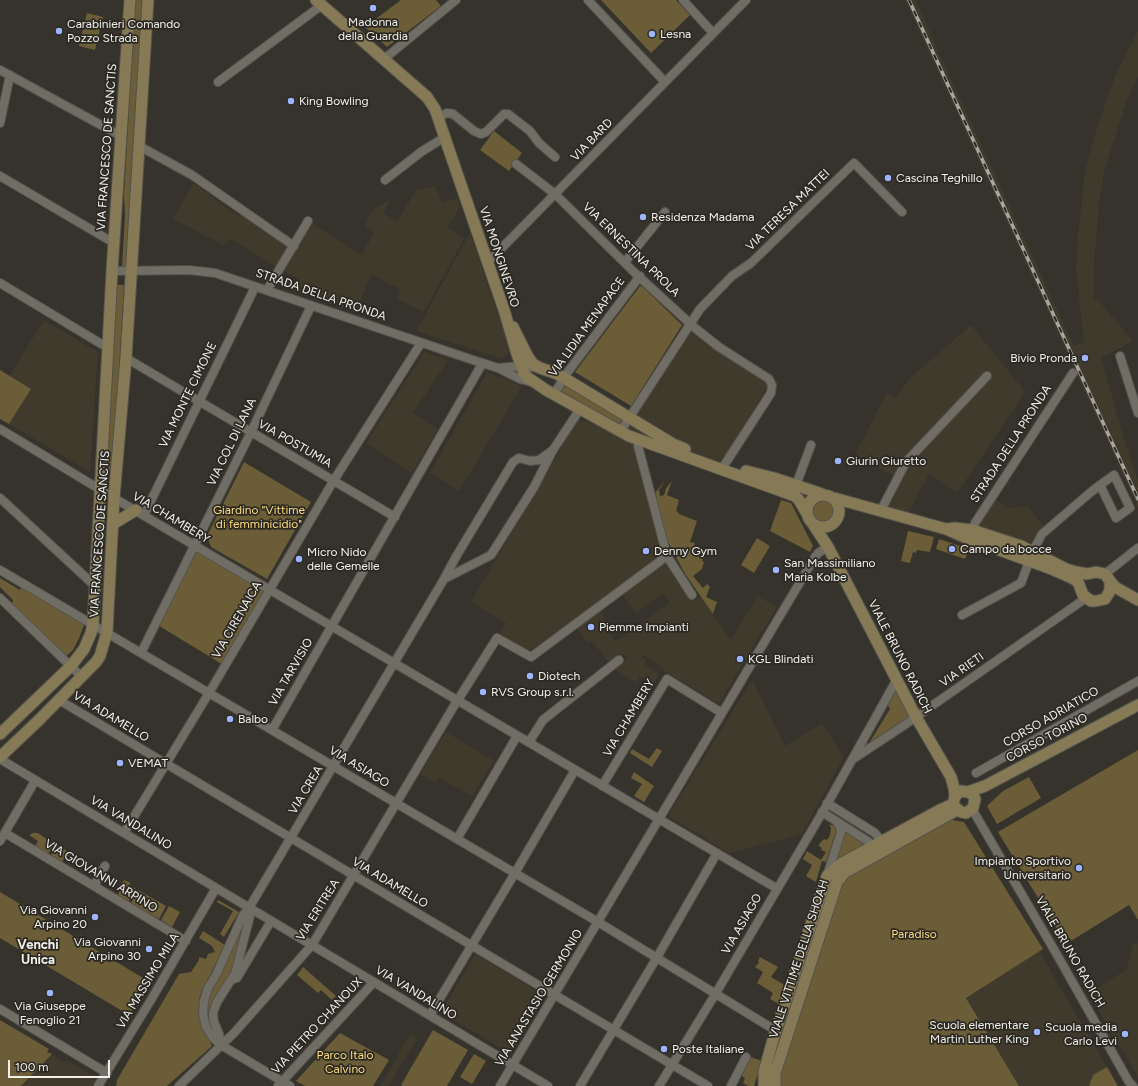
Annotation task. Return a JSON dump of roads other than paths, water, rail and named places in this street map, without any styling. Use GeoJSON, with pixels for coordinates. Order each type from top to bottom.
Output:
{"type":"FeatureCollection","features":[{"type":"Feature","properties":{"kind":"street","name":"VIA FRANCESCO DE SANCTIS"},"geometry":{"type":"LineString","coordinates":[[0,734],[71,666],[84,648],[91,633],[93,624],[112,271],[130,0]]}},
{"type":"Feature","properties":{"kind":"street","name":"VIA FRANCESCO DE SANCTIS"},"geometry":{"type":"LineString","coordinates":[[0,758],[96,662],[107,632],[114,498],[126,358],[130,271],[148,0]]}},
{"type":"Feature","properties":{"kind":"street"},"geometry":{"type":"LineString","coordinates":[[384,59],[456,0]]}},
{"type":"Feature","properties":{"kind":"street"},"geometry":{"type":"LineString","coordinates":[[588,0],[665,82]]}},
{"type":"Feature","properties":{"kind":"street"},"geometry":{"type":"LineString","coordinates":[[683,0],[714,33]]}},
{"type":"Feature","properties":{"kind":"street","name":"VIA BARD"},"geometry":{"type":"LineString","coordinates":[[487,263],[746,0]]}},
{"type":"Feature","properties":{"kind":"street","name":"VIA MONGINEVRO"},"geometry":{"type":"LineString","coordinates":[[218,82],[319,2],[427,98],[435,109],[438,117],[504,310],[521,366],[524,373],[533,382]]}},
{"type":"Feature","properties":{"kind":"street"},"geometry":{"type":"LineString","coordinates":[[0,70],[121,136]]}},
{"type":"Feature","properties":{"kind":"street"},"geometry":{"type":"LineString","coordinates":[[0,123],[10,75]]}},
{"type":"Feature","properties":{"kind":"street"},"geometry":{"type":"LineString","coordinates":[[438,117],[447,113],[453,114],[474,131],[481,134],[486,132],[504,114],[508,114],[530,131],[539,143],[555,157]]}},
{"type":"Feature","properties":{"kind":"street"},"geometry":{"type":"LineString","coordinates":[[385,180],[420,152],[445,137]]}},
{"type":"Feature","properties":{"kind":"street"},"geometry":{"type":"LineString","coordinates":[[139,146],[192,175],[294,246]]}},
{"type":"Feature","properties":{"kind":"street","name":"VIA TERESA MATTEI"},"geometry":{"type":"LineString","coordinates":[[630,417],[700,309],[732,276],[751,263],[854,163],[902,212]]}},
{"type":"Feature","properties":{"kind":"street","name":"VIA ERNESTINA PROLA"},"geometry":{"type":"LineString","coordinates":[[516,164],[555,194],[691,323]]}},
{"type":"Feature","properties":{"kind":"street"},"geometry":{"type":"LineString","coordinates":[[0,176],[114,243]]}},
{"type":"Feature","properties":{"kind":"street","name":"VIA LIDIA MENAPACE"},"geometry":{"type":"LineString","coordinates":[[625,262],[665,212]]}},
{"type":"Feature","properties":{"kind":"street"},"geometry":{"type":"LineString","coordinates":[[267,290],[308,221]]}},
{"type":"Feature","properties":{"kind":"street","name":"STRADA DELLA PRONDA"},"geometry":{"type":"LineString","coordinates":[[130,271],[189,270],[215,273],[482,364],[498,368],[520,379],[533,382],[620,432],[640,440],[771,482],[796,485],[822,494]]}},
{"type":"Feature","properties":{"kind":"street"},"geometry":{"type":"LineString","coordinates":[[112,271],[130,271]]}},
{"type":"Feature","properties":{"kind":"street","name":"VIA LIDIA MENAPACE"},"geometry":{"type":"LineString","coordinates":[[554,394],[564,378],[640,276]]}},
{"type":"Feature","properties":{"kind":"street"},"geometry":{"type":"LineString","coordinates":[[0,283],[108,348]]}},
{"type":"Feature","properties":{"kind":"street","name":"VIA MONTE CIMONE"},"geometry":{"type":"LineString","coordinates":[[140,513],[199,401],[255,286]]}},
{"type":"Feature","properties":{"kind":"street","name":"VIA COL DI LANA"},"geometry":{"type":"LineString","coordinates":[[142,653],[251,432],[311,306]]}},
{"type":"Feature","properties":{"kind":"street"},"geometry":{"type":"LineString","coordinates":[[504,310],[521,340],[529,360],[540,368]]}},
{"type":"Feature","properties":{"kind":"street"},"geometry":{"type":"LineString","coordinates":[[691,323],[719,347],[769,379],[772,384],[771,392],[725,464]]}},
{"type":"Feature","properties":{"kind":"street","name":"VIA POSTUMIA"},"geometry":{"type":"LineString","coordinates":[[126,358],[334,480],[421,343]]}},
{"type":"Feature","properties":{"kind":"street"},"geometry":{"type":"LineString","coordinates":[[508,366],[517,354]]}},
{"type":"Feature","properties":{"kind":"street"},"geometry":{"type":"LineString","coordinates":[[1120,356],[1138,414]]}},
{"type":"Feature","properties":{"kind":"street"},"geometry":{"type":"LineString","coordinates":[[331,626],[482,364]]}},
{"type":"Feature","properties":{"kind":"street","name":"STRADA DELLA PRONDA"},"geometry":{"type":"LineString","coordinates":[[498,368],[521,366],[540,368],[555,373],[678,446],[771,482],[795,496],[806,512]]}},
{"type":"Feature","properties":{"kind":"street","name":"STRADA DELLA PRONDA"},"geometry":{"type":"LineString","coordinates":[[971,534],[975,522],[1073,372]]}},
{"type":"Feature","properties":{"kind":"street"},"geometry":{"type":"LineString","coordinates":[[880,512],[906,462],[988,376]]}},
{"type":"Feature","properties":{"kind":"street"},"geometry":{"type":"LineString","coordinates":[[444,580],[491,555],[534,487],[554,450],[580,409]]}},
{"type":"Feature","properties":{"kind":"street"},"geometry":{"type":"LineString","coordinates":[[620,432],[630,417]]}},
{"type":"Feature","properties":{"kind":"street","name":"VIA CHAMBERY"},"geometry":{"type":"LineString","coordinates":[[0,429],[195,546],[776,888]]}},
{"type":"Feature","properties":{"kind":"street"},"geometry":{"type":"LineString","coordinates":[[640,440],[638,446],[667,556],[692,595]]}},
{"type":"Feature","properties":{"kind":"street"},"geometry":{"type":"LineString","coordinates":[[796,485],[811,445]]}},
{"type":"Feature","properties":{"kind":"street"},"geometry":{"type":"LineString","coordinates":[[395,663],[457,555],[513,462],[519,458],[530,461],[539,460],[554,450]]}},
{"type":"Feature","properties":{"kind":"street"},"geometry":{"type":"LineString","coordinates":[[962,615],[1021,583],[1031,556],[1042,534],[1100,485],[1114,475],[1130,508],[1116,518],[1100,485]]}},
{"type":"Feature","properties":{"kind":"street"},"geometry":{"type":"LineString","coordinates":[[334,480],[395,517]]}},
{"type":"Feature","properties":{"kind":"street","name":"VIA CIRENAICA"},"geometry":{"type":"LineString","coordinates":[[124,833],[209,693],[334,480]]}},
{"type":"Feature","properties":{"kind":"street"},"geometry":{"type":"LineString","coordinates":[[834,498],[838,505],[839,514],[835,522],[825,527],[818,527],[813,524],[808,519],[806,512],[808,502],[817,495],[828,495],[880,512],[971,534],[1076,572],[1087,574],[1096,572],[1107,578],[1115,587],[1136,600]]}},
{"type":"Feature","properties":{"kind":"street"},"geometry":{"type":"LineString","coordinates":[[0,498],[95,586]]}},
{"type":"Feature","properties":{"kind":"street"},"geometry":{"type":"LineString","coordinates":[[839,514],[847,510],[862,507]]}},
{"type":"Feature","properties":{"kind":"street"},"geometry":{"type":"LineString","coordinates":[[113,524],[140,513]]}},
{"type":"Feature","properties":{"kind":"street","name":"VIALE BRUNO RADICH"},"geometry":{"type":"LineString","coordinates":[[813,524],[828,547],[896,681],[951,777],[960,799]]}},
{"type":"Feature","properties":{"kind":"street"},"geometry":{"type":"LineString","coordinates":[[598,922],[815,557],[818,553],[828,547],[828,532],[831,525]]}},
{"type":"Feature","properties":{"kind":"street"},"geometry":{"type":"LineString","coordinates":[[1107,578],[1138,548]]}},
{"type":"Feature","properties":{"kind":"street"},"geometry":{"type":"LineString","coordinates":[[458,700],[497,638],[531,657],[667,556]]}},
{"type":"Feature","properties":{"kind":"street"},"geometry":{"type":"LineString","coordinates":[[1031,556],[1078,582],[1086,598],[1096,602],[1112,596],[1136,600]]}},
{"type":"Feature","properties":{"kind":"street","name":"VIA ASIAGO"},"geometry":{"type":"LineString","coordinates":[[0,570],[598,922],[656,959],[716,993],[776,888],[825,808]]}},
{"type":"Feature","properties":{"kind":"street"},"geometry":{"type":"LineString","coordinates":[[1081,587],[1081,583],[1087,574]]}},
{"type":"Feature","properties":{"kind":"street"},"geometry":{"type":"LineString","coordinates":[[1105,599],[1110,591],[1107,578]]}},
{"type":"Feature","properties":{"kind":"street"},"geometry":{"type":"LineString","coordinates":[[0,598],[82,677]]}},
{"type":"Feature","properties":{"kind":"street","name":"VIA RIETI"},"geometry":{"type":"LineString","coordinates":[[851,760],[916,717],[1086,598]]}},
{"type":"Feature","properties":{"kind":"street","name":"VIA TARVISIO"},"geometry":{"type":"LineString","coordinates":[[272,730],[331,626]]}},
{"type":"Feature","properties":{"kind":"street"},"geometry":{"type":"LineString","coordinates":[[529,742],[543,720],[619,660]]}},
{"type":"Feature","properties":{"kind":"street","name":"VIA CREA"},"geometry":{"type":"LineString","coordinates":[[250,908],[395,663]]}},
{"type":"Feature","properties":{"kind":"street","name":"VIA CHAMBERY"},"geometry":{"type":"LineString","coordinates":[[602,786],[667,678],[722,712]]}},
{"type":"Feature","properties":{"kind":"street","name":"VIA RIETI"},"geometry":{"type":"LineString","coordinates":[[825,808],[896,681]]}},
{"type":"Feature","properties":{"kind":"street","name":"CORSO ADRIATICO"},"geometry":{"type":"LineString","coordinates":[[976,773],[1138,681]]}},
{"type":"Feature","properties":{"kind":"street","name":"VIA ADAMELLO"},"geometry":{"type":"LineString","coordinates":[[59,700],[708,1086]]}},
{"type":"Feature","properties":{"kind":"street","name":"VIA ERITREA"},"geometry":{"type":"LineString","coordinates":[[179,1086],[256,1010],[312,945],[458,700]]}},
{"type":"Feature","properties":{"kind":"street","name":"CORSO TORINO"},"geometry":{"type":"LineString","coordinates":[[960,799],[1138,705]]}},
{"type":"Feature","properties":{"kind":"street","name":"CORSO TORINO"},"geometry":{"type":"LineString","coordinates":[[973,807],[991,789],[1138,710]]}},
{"type":"Feature","properties":{"kind":"street"},"geometry":{"type":"LineString","coordinates":[[457,839],[518,736]]}},
{"type":"Feature","properties":{"kind":"street","name":"VIA VANDALINO"},"geometry":{"type":"LineString","coordinates":[[0,758],[35,781],[548,1086]]}},
{"type":"Feature","properties":{"kind":"street"},"geometry":{"type":"LineString","coordinates":[[430,1015],[575,770]]}},
{"type":"Feature","properties":{"kind":"street"},"geometry":{"type":"LineString","coordinates":[[0,841],[35,781]]}},
{"type":"Feature","properties":{"kind":"street"},"geometry":{"type":"LineString","coordinates":[[973,795],[973,807],[966,813],[960,799],[973,795]]}},
{"type":"Feature","properties":{"kind":"street","name":"VIALE VITTIME DELLA SHOAH"},"geometry":{"type":"LineString","coordinates":[[827,876],[842,862],[879,848],[893,835],[960,799]]}},
{"type":"Feature","properties":{"kind":"street","name":"VIALE VITTIME DELLA SHOAH"},"geometry":{"type":"LineString","coordinates":[[775,1086],[775,1073],[837,882],[845,872],[879,848],[960,799]]}},
{"type":"Feature","properties":{"kind":"street","name":"VIALE BRUNO RADICH"},"geometry":{"type":"LineString","coordinates":[[973,807],[975,814],[1056,952],[1129,1082],[1133,1086]]}},
{"type":"Feature","properties":{"kind":"street"},"geometry":{"type":"LineString","coordinates":[[825,808],[835,820],[879,848]]}},
{"type":"Feature","properties":{"kind":"street"},"geometry":{"type":"LineString","coordinates":[[825,808],[872,831],[881,834],[893,835]]}},
{"type":"Feature","properties":{"kind":"street","name":"VIALE VITTIME DELLA SHOAH"},"geometry":{"type":"LineString","coordinates":[[764,1086],[764,1072],[774,1036],[841,832],[840,827],[835,820]]}},
{"type":"Feature","properties":{"kind":"street"},"geometry":{"type":"LineString","coordinates":[[872,831],[877,836],[879,848]]}},
{"type":"Feature","properties":{"kind":"street","name":"VIA GIOVANNI ARPINO"},"geometry":{"type":"LineString","coordinates":[[5,833],[186,941]]}},
{"type":"Feature","properties":{"kind":"street"},"geometry":{"type":"LineString","coordinates":[[580,1086],[717,853]]}},
{"type":"Feature","properties":{"kind":"street"},"geometry":{"type":"LineString","coordinates":[[94,886],[105,866]]}},
{"type":"Feature","properties":{"kind":"street","name":"VIA MASSIMO MILA"},"geometry":{"type":"LineString","coordinates":[[98,1086],[186,941],[216,888]]}},
{"type":"Feature","properties":{"kind":"street"},"geometry":{"type":"LineString","coordinates":[[221,1045],[219,1034],[214,1022],[213,1013],[217,1002],[234,974],[250,916],[250,908]]}},
{"type":"Feature","properties":{"kind":"street"},"geometry":{"type":"LineString","coordinates":[[250,908],[243,915],[216,975],[208,988],[204,1001],[203,1014],[206,1026],[214,1039],[284,1085]]}},
{"type":"Feature","properties":{"kind":"street"},"geometry":{"type":"LineString","coordinates":[[231,980],[237,978],[271,921]]}},
{"type":"Feature","properties":{"kind":"street","name":"VIA ANASTASIO GERMONIO"},"geometry":{"type":"LineString","coordinates":[[500,1086],[598,922]]}},
{"type":"Feature","properties":{"kind":"street","name":"VIA PIETRO CHANOUX"},"geometry":{"type":"LineString","coordinates":[[284,1085],[374,982]]}},
{"type":"Feature","properties":{"kind":"street"},"geometry":{"type":"LineString","coordinates":[[659,1086],[716,993],[770,1027]]}},
{"type":"Feature","properties":{"kind":"street"},"geometry":{"type":"LineString","coordinates":[[0,1009],[107,1073]]}},
{"type":"Feature","properties":{"kind":"street"},"geometry":{"type":"LineString","coordinates":[[731,1086],[746,1058]]}},
{"type":"Feature","properties":{"kind":"railway"},"geometry":{"type":"LineString","coordinates":[[909,0],[1138,499]]}},
{"type":"Feature","properties":{"kind":"place","name":"Madonna della Guardia"},"geometry":{"type":"Point","coordinates":[373,8]}},
{"type":"Feature","properties":{"kind":"place","name":"Carabinieri Comando Pozzo Strada"},"geometry":{"type":"Point","coordinates":[59,31]}},
{"type":"Feature","properties":{"kind":"place","name":"Lesna"},"geometry":{"type":"Point","coordinates":[652,34]}},
{"type":"Feature","properties":{"kind":"place","name":"King Bowling"},"geometry":{"type":"Point","coordinates":[291,101]}},
{"type":"Feature","properties":{"kind":"place","name":"Cascina Teghillo"},"geometry":{"type":"Point","coordinates":[888,178]}},
{"type":"Feature","properties":{"kind":"place","name":"Residenza Madama"},"geometry":{"type":"Point","coordinates":[643,217]}},
{"type":"Feature","properties":{"kind":"place","name":"Bivio Pronda"},"geometry":{"type":"Point","coordinates":[1085,358]}},
{"type":"Feature","properties":{"kind":"place","name":"Giurin Giuretto"},"geometry":{"type":"Point","coordinates":[838,461]}},
{"type":"Feature","properties":{"kind":"place","name":"Campo da bocce"},"geometry":{"type":"Point","coordinates":[952,549]}},
{"type":"Feature","properties":{"kind":"place","name":"Denny Gym"},"geometry":{"type":"Point","coordinates":[646,551]}},
{"type":"Feature","properties":{"kind":"place","name":"Micro Nido delle Gemelle"},"geometry":{"type":"Point","coordinates":[299,559]}},
{"type":"Feature","properties":{"kind":"place","name":"San Massimiliano Maria Kolbe"},"geometry":{"type":"Point","coordinates":[776,570]}},
{"type":"Feature","properties":{"kind":"place","name":"Piemme Impianti"},"geometry":{"type":"Point","coordinates":[591,627]}},
{"type":"Feature","properties":{"kind":"place","name":"KGL Blindati"},"geometry":{"type":"Point","coordinates":[740,659]}},
{"type":"Feature","properties":{"kind":"place","name":"Diotech"},"geometry":{"type":"Point","coordinates":[530,676]}},
{"type":"Feature","properties":{"kind":"place","name":"RVS Group s.r.l."},"geometry":{"type":"Point","coordinates":[483,692]}},
{"type":"Feature","properties":{"kind":"place","name":"Balbo"},"geometry":{"type":"Point","coordinates":[230,719]}},
{"type":"Feature","properties":{"kind":"place","name":"VEMAT"},"geometry":{"type":"Point","coordinates":[120,763]}},
{"type":"Feature","properties":{"kind":"place","name":"Impianto Sportivo Universitario"},"geometry":{"type":"Point","coordinates":[1079,868]}},
{"type":"Feature","properties":{"kind":"place","name":"Via Giovanni Arpino 20"},"geometry":{"type":"Point","coordinates":[95,917]}},
{"type":"Feature","properties":{"kind":"place","name":"Via Giovanni Arpino 30"},"geometry":{"type":"Point","coordinates":[149,949]}},
{"type":"Feature","properties":{"kind":"place","name":"Via Giuseppe Fenoglio 21"},"geometry":{"type":"Point","coordinates":[50,993]}},
{"type":"Feature","properties":{"kind":"place","name":"Scuola elementare Martin Luther King"},"geometry":{"type":"Point","coordinates":[1037,1032]}},
{"type":"Feature","properties":{"kind":"place","name":"Scuola media Carlo Levi"},"geometry":{"type":"Point","coordinates":[1125,1034]}},
{"type":"Feature","properties":{"kind":"place","name":"Poste Italiane"},"geometry":{"type":"Point","coordinates":[664,1049]}},
{"type":"Feature","properties":{"kind":"district","name":"Venchi Unica"},"geometry":{"type":"Point","coordinates":[38,952]}},
{"type":"Feature","properties":{"kind":"park label","name":"Giardino \"Vittime di femminicidio\""},"geometry":{"type":"Point","coordinates":[259,517]}},
{"type":"Feature","properties":{"kind":"park label","name":"Paradiso"},"geometry":{"type":"Point","coordinates":[914,934]}},
{"type":"Feature","properties":{"kind":"park label","name":"Parco Italo Calvino"},"geometry":{"type":"Point","coordinates":[345,1062]}}]}
